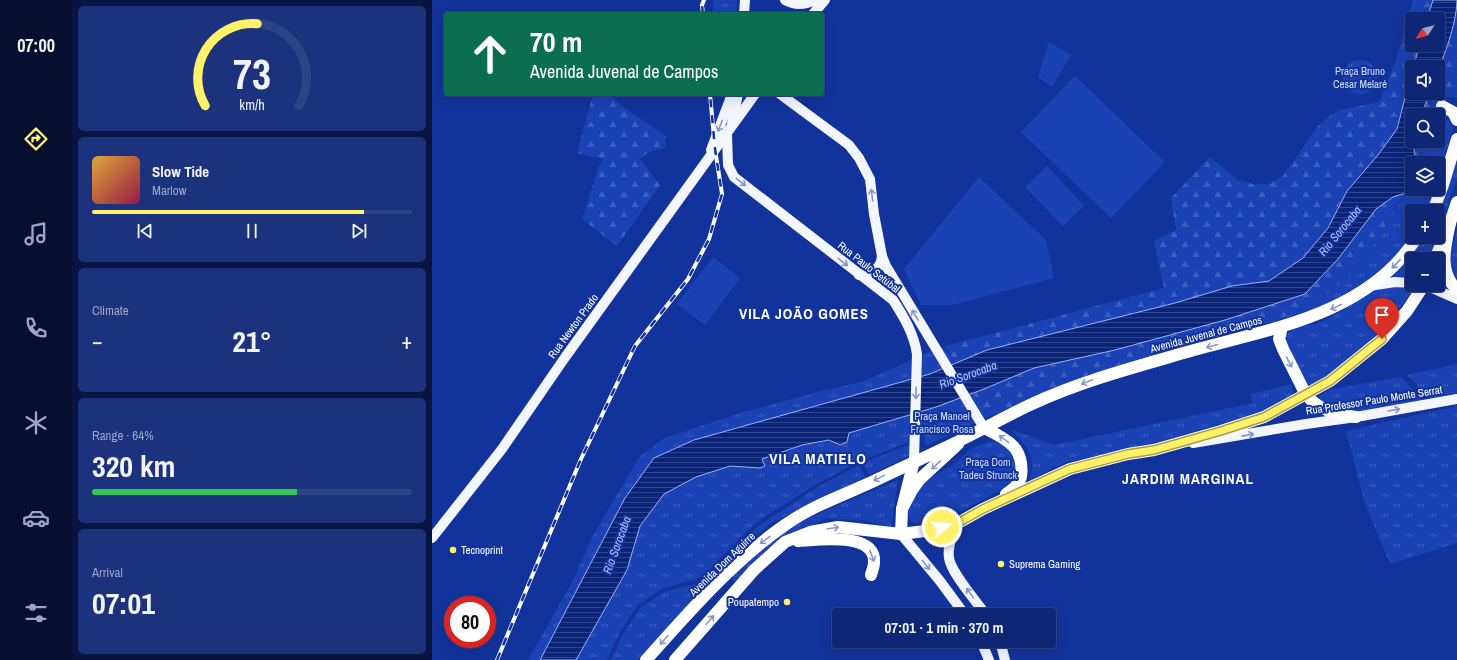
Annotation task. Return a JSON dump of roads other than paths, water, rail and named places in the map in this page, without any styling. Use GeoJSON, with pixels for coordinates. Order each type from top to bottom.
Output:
{"type":"FeatureCollection","features":[{"type":"Feature","properties":{"kind":"highway"},"geometry":{"type":"LineString","coordinates":[[1457,106],[1442,106],[1453,112],[1457,120]]}},
{"type":"Feature","properties":{"kind":"highway"},"geometry":{"type":"LineString","coordinates":[[1436,204],[1457,138]]}},
{"type":"Feature","properties":{"kind":"highway"},"geometry":{"type":"LineString","coordinates":[[1438,252],[1457,202]]}},
{"type":"Feature","properties":{"kind":"highway"},"geometry":{"type":"LineString","coordinates":[[1450,223],[1444,254],[1444,265],[1449,280],[1457,290]]}},
{"type":"Feature","properties":{"kind":"highway","name":"Avenida Juvenal de Campos"},"geometry":{"type":"LineString","coordinates":[[964,438],[1032,404],[1114,372],[1282,327],[1326,312],[1347,302],[1384,276],[1394,267],[1412,244]]}},
{"type":"Feature","properties":{"kind":"highway"},"geometry":{"type":"LineString","coordinates":[[983,509],[1070,469],[1128,454],[1154,450],[1264,417],[1330,381],[1382,339],[1407,311],[1419,292]]}},
{"type":"Feature","properties":{"kind":"highway"},"geometry":{"type":"LineString","coordinates":[[1282,327],[1279,338],[1306,395],[1320,407],[1330,412],[1356,417]]}},
{"type":"Feature","properties":{"kind":"highway"},"geometry":{"type":"LineString","coordinates":[[675,660],[754,570],[785,542],[810,532],[838,527],[901,534],[925,532],[958,523],[1009,492],[1018,485],[1023,475],[1019,456],[1014,446],[1000,436],[984,428]]}},
{"type":"Feature","properties":{"kind":"highway"},"geometry":{"type":"LineString","coordinates":[[902,509],[912,490],[920,479],[964,438]]}},
{"type":"Feature","properties":{"kind":"highway","name":"Avenida Dom Aguirre"},"geometry":{"type":"LineString","coordinates":[[646,660],[682,621],[752,551],[787,524],[827,501],[964,438]]}},
{"type":"Feature","properties":{"kind":"highway"},"geometry":{"type":"LineString","coordinates":[[901,534],[902,509],[914,461]]}},
{"type":"Feature","properties":{"kind":"highway"},"geometry":{"type":"LineString","coordinates":[[785,542],[842,539],[858,542],[867,546],[873,555],[874,562],[871,575]]}},
{"type":"Feature","properties":{"kind":"main road"},"geometry":{"type":"LineString","coordinates":[[744,12],[745,0]]}},
{"type":"Feature","properties":{"kind":"main road"},"geometry":{"type":"LineString","coordinates":[[785,0],[792,4],[808,4],[816,0]]}},
{"type":"Feature","properties":{"kind":"main road"},"geometry":{"type":"LineString","coordinates":[[815,12],[825,0]]}},
{"type":"Feature","properties":{"kind":"main road"},"geometry":{"type":"LineString","coordinates":[[728,165],[721,157],[708,159],[731,96]]}},
{"type":"Feature","properties":{"kind":"main road"},"geometry":{"type":"LineString","coordinates":[[728,165],[729,130],[738,96]]}},
{"type":"Feature","properties":{"kind":"main road","name":"Rua Newton Prado"},"geometry":{"type":"LineString","coordinates":[[432,538],[502,449],[566,356],[754,96]]}},
{"type":"Feature","properties":{"kind":"main road"},"geometry":{"type":"LineString","coordinates":[[783,96],[849,145],[859,158],[870,179],[882,262],[876,270],[869,274],[859,275]]}},
{"type":"Feature","properties":{"kind":"main road","name":"Rua Paulo Setúbal"},"geometry":{"type":"LineString","coordinates":[[728,165],[734,177],[738,181],[784,214],[859,275],[893,300],[907,322],[917,354],[914,461]]}},
{"type":"Feature","properties":{"kind":"main road"},"geometry":{"type":"LineString","coordinates":[[882,256],[892,277],[984,428]]}},
{"type":"Feature","properties":{"kind":"main road"},"geometry":{"type":"LineString","coordinates":[[1369,286],[1395,282],[1405,283]]}},
{"type":"Feature","properties":{"kind":"main road"},"geometry":{"type":"LineString","coordinates":[[1440,292],[1457,299]]}},
{"type":"Feature","properties":{"kind":"main road","name":"Rua Professor Paulo Monte Serrat"},"geometry":{"type":"LineString","coordinates":[[1154,450],[1457,399]]}},
{"type":"Feature","properties":{"kind":"main road"},"geometry":{"type":"LineString","coordinates":[[958,523],[949,546],[950,563],[981,608]]}},
{"type":"Feature","properties":{"kind":"main road"},"geometry":{"type":"LineString","coordinates":[[901,534],[940,581],[960,608]]}},
{"type":"Feature","properties":{"kind":"main road"},"geometry":{"type":"LineString","coordinates":[[984,648],[989,660]]}},
{"type":"Feature","properties":{"kind":"main road"},"geometry":{"type":"LineString","coordinates":[[1002,648],[1005,660]]}},
{"type":"Feature","properties":{"kind":"water"},"geometry":{"type":"Polygon","coordinates":[[[1433,0],[1457,0],[1457,8],[1453,26],[1448,45],[1442,60],[1415,60],[1418,52],[1445,52],[1445,12],[1429,12],[1433,0]]]}},
{"type":"Feature","properties":{"kind":"water","name":"Rio Sorocaba"},"geometry":{"type":"Polygon","coordinates":[[[1405,98],[1405,100],[1427,100],[1424,108],[1405,108],[1405,148],[1414,148],[1415,156],[1405,156],[1405,193],[1393,197],[1376,209],[1338,259],[1305,294],[1225,320],[1115,350],[1034,368],[936,407],[849,433],[847,442],[840,445],[829,440],[802,445],[762,459],[765,466],[760,468],[730,466],[696,477],[664,494],[640,526],[627,570],[576,660],[540,660],[625,498],[654,458],[694,440],[930,374],[987,350],[1175,303],[1232,286],[1269,281],[1303,258],[1328,228],[1347,191],[1378,155],[1397,129],[1405,98]]]}},
{"type":"Feature","properties":{"kind":"railway"},"geometry":{"type":"LineString","coordinates":[[703,12],[702,5],[704,0]]}},
{"type":"Feature","properties":{"kind":"railway"},"geometry":{"type":"LineString","coordinates":[[497,660],[581,459],[635,346],[688,279],[709,239],[722,194],[715,149],[710,96]]}},
{"type":"Feature","properties":{"kind":"place","name":"Tecnoprint"},"geometry":{"type":"Point","coordinates":[453,550]}},
{"type":"Feature","properties":{"kind":"place","name":"Suprema Gaming"},"geometry":{"type":"Point","coordinates":[1001,564]}},
{"type":"Feature","properties":{"kind":"place","name":"Poupatempo"},"geometry":{"type":"Point","coordinates":[787,602]}},
{"type":"Feature","properties":{"kind":"district","name":"VILA JOÃO GOMES"},"geometry":{"type":"Point","coordinates":[804,313]}},
{"type":"Feature","properties":{"kind":"district","name":"VILA MATIELO"},"geometry":{"type":"Point","coordinates":[818,458]}},
{"type":"Feature","properties":{"kind":"district","name":"JARDIM MARGINAL"},"geometry":{"type":"Point","coordinates":[1188,478]}},
{"type":"Feature","properties":{"kind":"park label","name":"Praça Bruno Cesar Melaré"},"geometry":{"type":"Point","coordinates":[1360,77]}},
{"type":"Feature","properties":{"kind":"park label","name":"Praça Manoel Francisco Rosa"},"geometry":{"type":"Point","coordinates":[942,422]}},
{"type":"Feature","properties":{"kind":"park label","name":"Praça Dom Tadeu Strunck"},"geometry":{"type":"Point","coordinates":[988,468]}}]}
